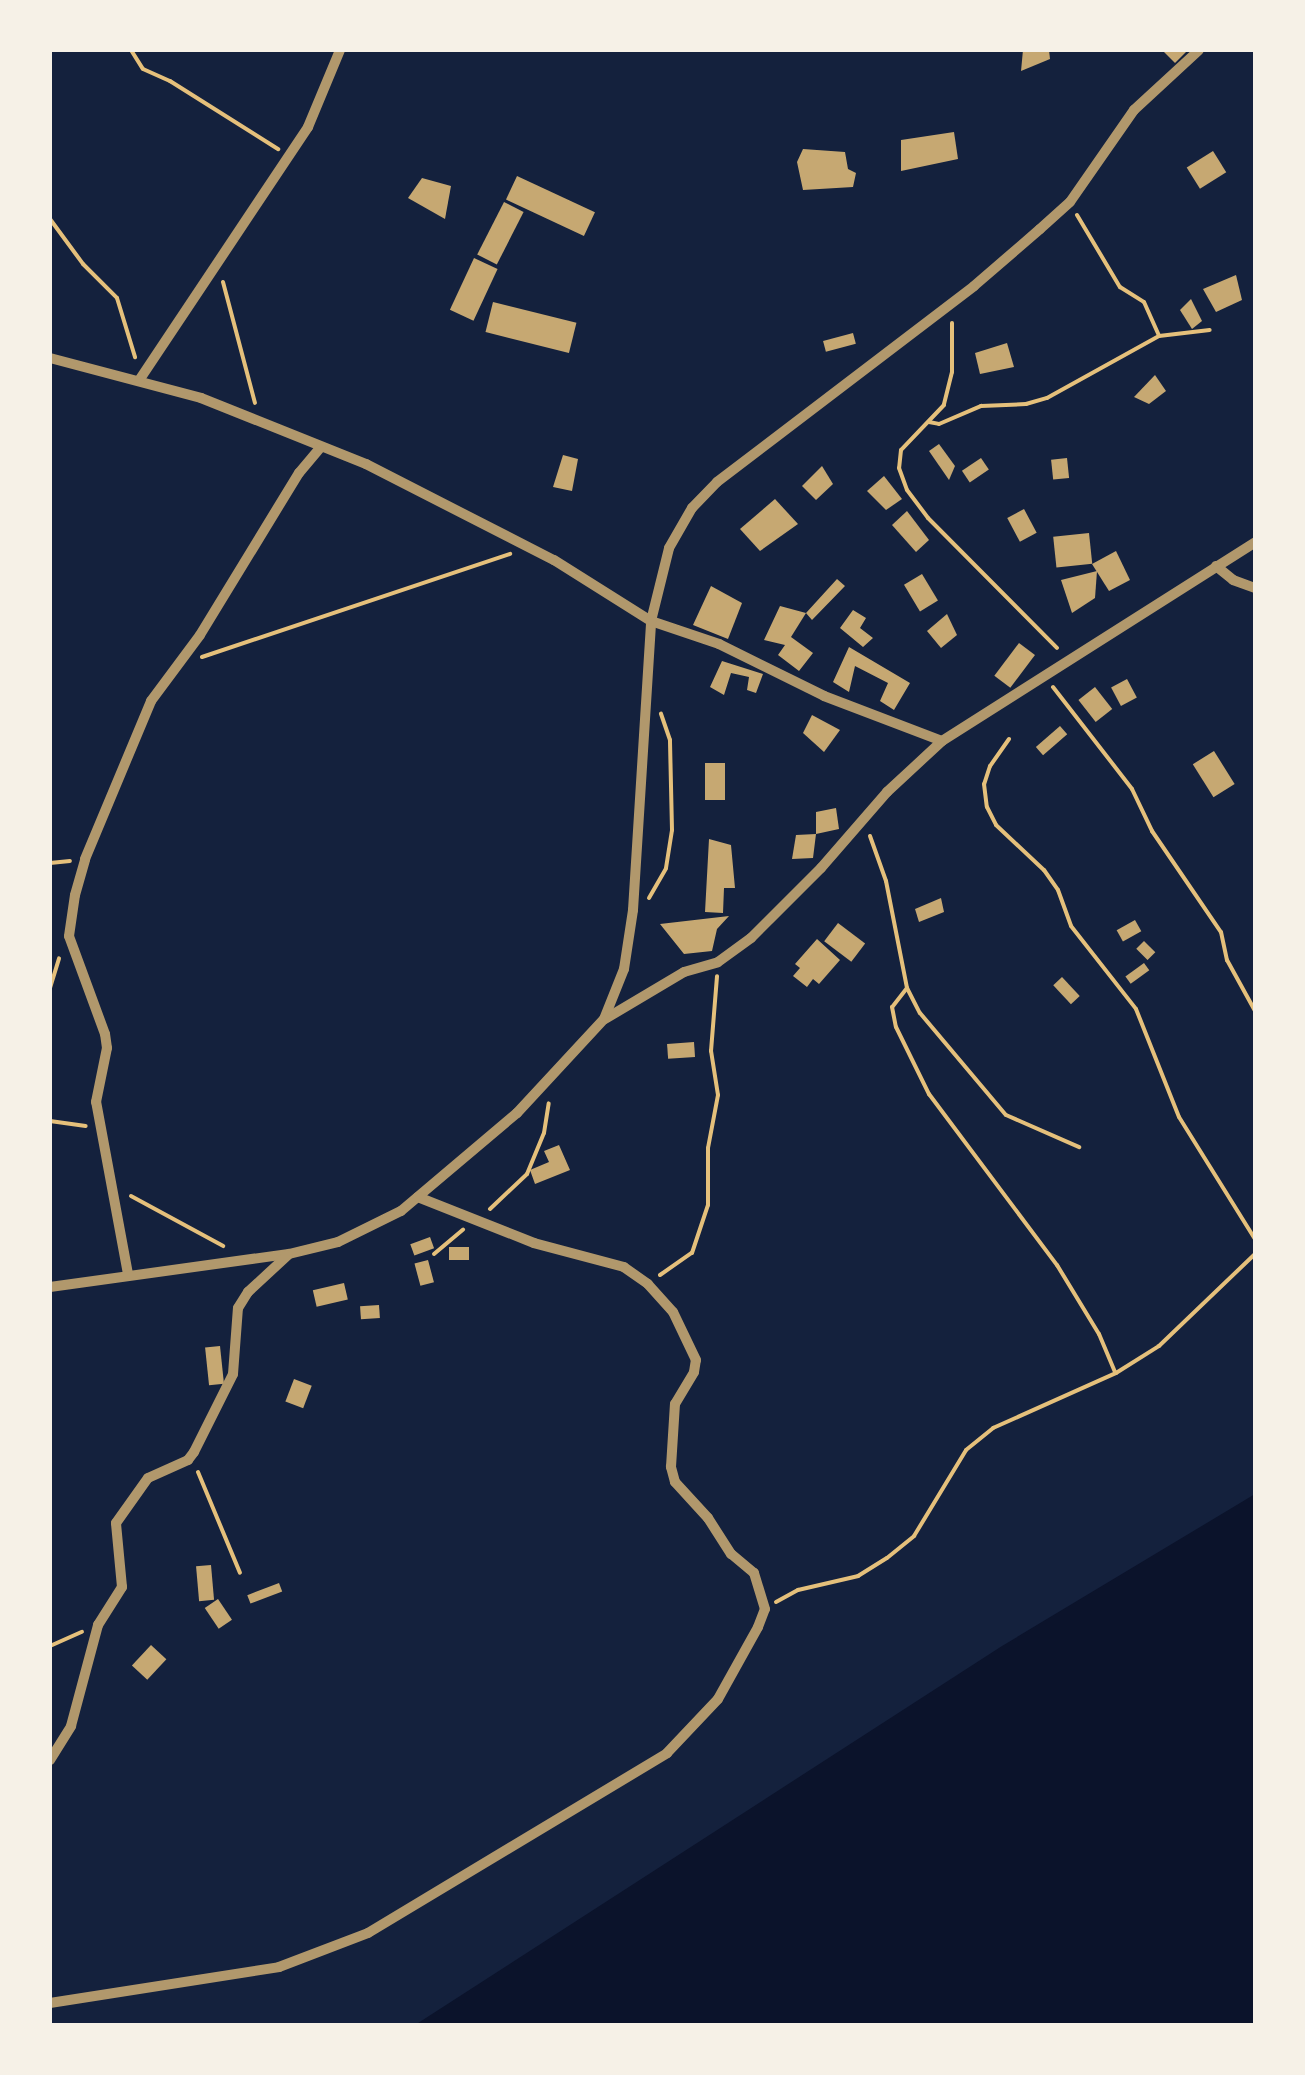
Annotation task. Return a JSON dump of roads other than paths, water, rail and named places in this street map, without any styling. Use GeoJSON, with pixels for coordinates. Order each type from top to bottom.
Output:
{"type":"FeatureCollection","features":[{"type":"Feature","properties":{"kind":"street"},"geometry":{"type":"LineString","coordinates":[[140,379],[289,157],[318,107],[340,50]]}},
{"type":"Feature","properties":{"kind":"street"},"geometry":{"type":"LineString","coordinates":[[604,1019],[624,969],[633,910],[651,621],[669,548],[692,508],[716,482],[951,303],[1070,202],[1134,110],[1199,50]]}},
{"type":"Feature","properties":{"kind":"street"},"geometry":{"type":"LineString","coordinates":[[50,358],[140,379],[322,446],[529,547],[651,621],[719,644],[824,696],[942,741]]}},
{"type":"Feature","properties":{"kind":"street"},"geometry":{"type":"LineString","coordinates":[[128,1274],[100,1128],[97,1082],[107,1048],[106,1034],[69,936],[85,859],[136,730],[200,635],[298,473],[322,446]]}},
{"type":"Feature","properties":{"kind":"street"},"geometry":{"type":"LineString","coordinates":[[50,1287],[289,1254],[338,1242],[401,1212],[517,1113],[604,1019],[684,972],[718,962],[751,938],[822,868],[862,819],[942,741],[1255,542]]}},
{"type":"Feature","properties":{"kind":"street"},"geometry":{"type":"LineString","coordinates":[[1216,566],[1232,580],[1255,588]]}},
{"type":"Feature","properties":{"kind":"street"},"geometry":{"type":"LineString","coordinates":[[50,2003],[279,1967],[368,1934],[668,1753],[718,1699],[765,1608],[754,1573],[731,1554],[708,1518],[674,1482],[671,1467],[675,1404],[696,1360],[673,1312],[648,1284],[624,1268],[534,1243],[418,1197]]}},
{"type":"Feature","properties":{"kind":"street"},"geometry":{"type":"LineString","coordinates":[[50,1760],[72,1726],[98,1625],[122,1586],[116,1537],[122,1510],[148,1478],[188,1460],[194,1452],[234,1374],[238,1308],[248,1292],[289,1254]]}},
{"type":"Feature","properties":{"kind":"water"},"geometry":{"type":"Polygon","coordinates":[[[1255,1494],[1255,2025],[415,2025],[1002,1646],[1255,1494]]]}}]}
